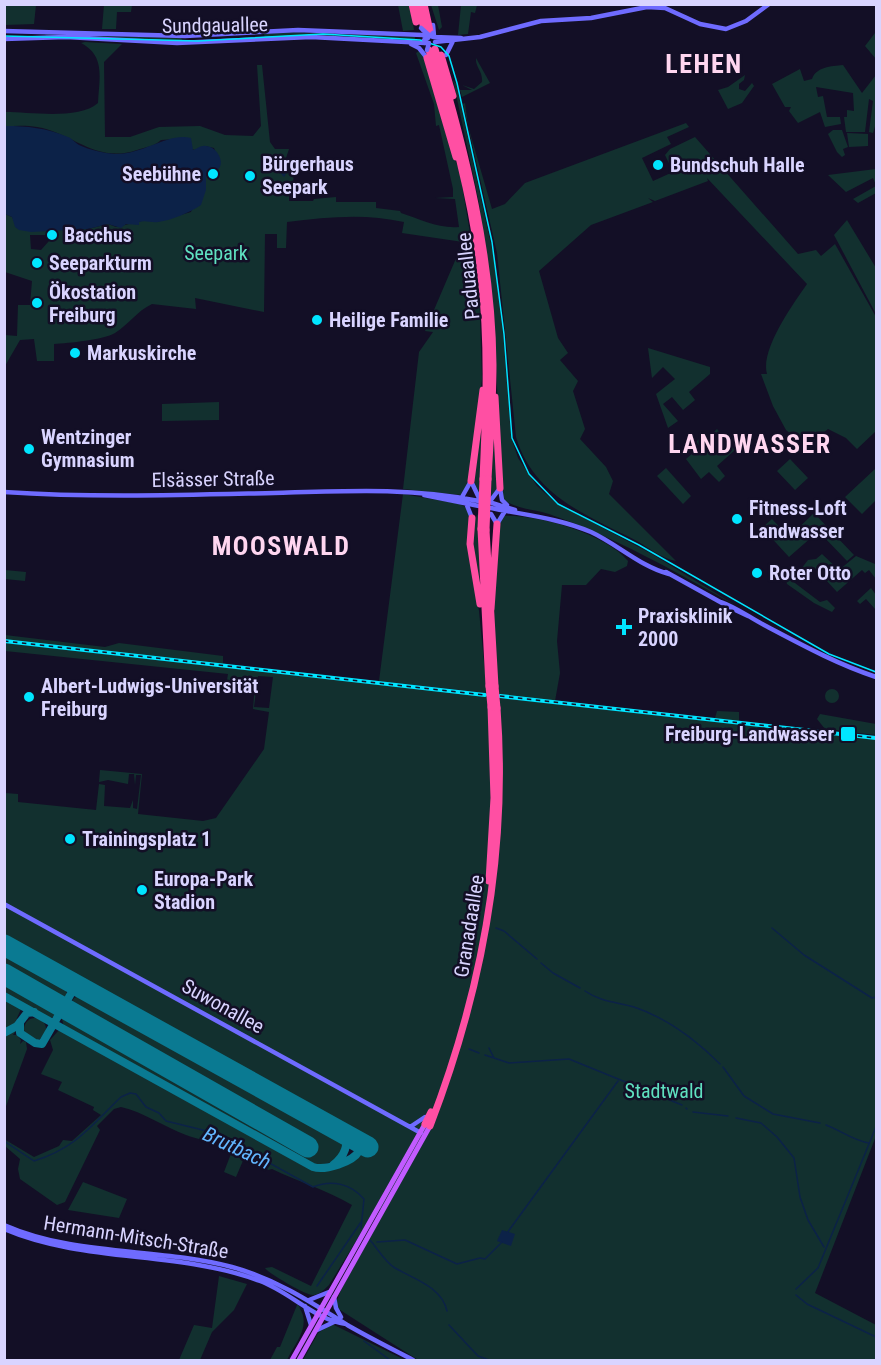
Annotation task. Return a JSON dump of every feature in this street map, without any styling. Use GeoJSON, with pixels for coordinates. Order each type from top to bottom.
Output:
{"type":"FeatureCollection","features":[{"type":"Feature","properties":{"kind":"highway"},"geometry":{"type":"LineString","coordinates":[[412,4],[445,64],[461,123],[466,160]]}},
{"type":"Feature","properties":{"kind":"highway","name":"Paduaallee"},"geometry":{"type":"LineString","coordinates":[[418,4],[432,39],[466,160],[483,246],[493,365],[484,504]]}},
{"type":"Feature","properties":{"kind":"highway","name":"Paduaallee"},"geometry":{"type":"LineString","coordinates":[[424,4],[463,173],[481,277],[486,379],[486,479]]}},
{"type":"Feature","properties":{"kind":"highway"},"geometry":{"type":"LineString","coordinates":[[428,4],[432,39]]}},
{"type":"Feature","properties":{"kind":"highway"},"geometry":{"type":"LineString","coordinates":[[427,58],[452,149],[463,173]]}},
{"type":"Feature","properties":{"kind":"highway"},"geometry":{"type":"LineString","coordinates":[[493,365],[500,488]]}},
{"type":"Feature","properties":{"kind":"highway"},"geometry":{"type":"LineString","coordinates":[[471,481],[480,405],[486,379]]}},
{"type":"Feature","properties":{"kind":"highway","name":"Granadaallee"},"geometry":{"type":"LineString","coordinates":[[428,1125],[463,1034],[484,945],[496,864],[500,806],[487,616],[484,504]]}},
{"type":"Feature","properties":{"kind":"highway"},"geometry":{"type":"LineString","coordinates":[[472,518],[470,544],[487,616]]}},
{"type":"Feature","properties":{"kind":"highway"},"geometry":{"type":"LineString","coordinates":[[487,616],[493,602],[497,524]]}},
{"type":"Feature","properties":{"kind":"highway","name":"Granadaallee"},"geometry":{"type":"LineString","coordinates":[[428,1125],[464,1017],[484,922],[494,798],[494,707]]}},
{"type":"Feature","properties":{"kind":"main road","name":"Granadaallee"},"geometry":{"type":"LineString","coordinates":[[292,1360],[310,1325],[332,1294],[428,1125]]}},
{"type":"Feature","properties":{"kind":"main road","name":"Granadaallee"},"geometry":{"type":"LineString","coordinates":[[299,1360],[325,1314],[332,1294],[416,1142],[423,1134]]}},
{"type":"Feature","properties":{"kind":"street"},"geometry":{"type":"LineString","coordinates":[[412,35],[417,30],[432,39],[453,41],[543,21],[591,18],[647,7],[665,8],[700,24],[726,29],[746,21],[769,4]]}},
{"type":"Feature","properties":{"kind":"street","name":"Sundgauallee"},"geometry":{"type":"LineString","coordinates":[[4,31],[185,36],[298,30],[412,35],[432,39]]}},
{"type":"Feature","properties":{"kind":"street","name":"Sundgauallee"},"geometry":{"type":"LineString","coordinates":[[4,39],[66,37],[177,43],[311,37],[412,43]]}},
{"type":"Feature","properties":{"kind":"street"},"geometry":{"type":"LineString","coordinates":[[432,39],[453,41]]}},
{"type":"Feature","properties":{"kind":"street"},"geometry":{"type":"LineString","coordinates":[[427,58],[432,39]]}},
{"type":"Feature","properties":{"kind":"street"},"geometry":{"type":"LineString","coordinates":[[412,43],[432,39],[464,39]]}},
{"type":"Feature","properties":{"kind":"street"},"geometry":{"type":"LineString","coordinates":[[412,43],[427,58]]}},
{"type":"Feature","properties":{"kind":"street"},"geometry":{"type":"LineString","coordinates":[[471,481],[497,524],[507,509],[502,500],[500,488]]}},
{"type":"Feature","properties":{"kind":"street"},"geometry":{"type":"LineString","coordinates":[[462,497],[471,481]]}},
{"type":"Feature","properties":{"kind":"street"},"geometry":{"type":"LineString","coordinates":[[466,503],[472,518],[500,488]]}},
{"type":"Feature","properties":{"kind":"street","name":"Elsässer Straße"},"geometry":{"type":"LineString","coordinates":[[4,492],[162,495],[363,490],[462,497],[592,533],[659,573],[669,574]]}},
{"type":"Feature","properties":{"kind":"street","name":"Elsässer Straße"},"geometry":{"type":"LineString","coordinates":[[422,494],[466,503],[484,504]]}},
{"type":"Feature","properties":{"kind":"street"},"geometry":{"type":"LineString","coordinates":[[639,559],[643,566]]}},
{"type":"Feature","properties":{"kind":"street","name":"Elsässer Straße"},"geometry":{"type":"LineString","coordinates":[[650,566],[830,660],[876,677]]}},
{"type":"Feature","properties":{"kind":"street","name":"Suwonallee"},"geometry":{"type":"LineString","coordinates":[[4,904],[423,1134]]}},
{"type":"Feature","properties":{"kind":"street"},"geometry":{"type":"LineString","coordinates":[[416,1142],[410,1127],[423,1121],[431,1111]]}},
{"type":"Feature","properties":{"kind":"street","name":"Hermann-Mitsch-Straße"},"geometry":{"type":"LineString","coordinates":[[4,1227],[29,1239],[70,1250],[175,1259],[255,1277],[309,1300],[321,1307],[325,1314]]}},
{"type":"Feature","properties":{"kind":"street","name":"Hermann-Mitsch-Straße"},"geometry":{"type":"LineString","coordinates":[[255,1277],[317,1313],[325,1314]]}},
{"type":"Feature","properties":{"kind":"street"},"geometry":{"type":"LineString","coordinates":[[309,1300],[332,1294],[336,1308],[344,1322]]}},
{"type":"Feature","properties":{"kind":"street"},"geometry":{"type":"LineString","coordinates":[[303,1304],[310,1325]]}},
{"type":"Feature","properties":{"kind":"street"},"geometry":{"type":"LineString","coordinates":[[325,1314],[413,1360]]}},
{"type":"Feature","properties":{"kind":"street"},"geometry":{"type":"LineString","coordinates":[[325,1314],[333,1322]]}},
{"type":"Feature","properties":{"kind":"street"},"geometry":{"type":"LineString","coordinates":[[315,1330],[333,1322],[344,1322]]}},
{"type":"Feature","properties":{"kind":"green space"},"geometry":{"type":"Polygon","coordinates":[[[4,5],[36,5],[34,24],[5,25],[4,5]]]}},
{"type":"Feature","properties":{"kind":"green space"},"geometry":{"type":"Polygon","coordinates":[[[104,5],[132,5],[131,12],[117,12],[116,29],[102,29],[104,5]]]}},
{"type":"Feature","properties":{"kind":"green space"},"geometry":{"type":"Polygon","coordinates":[[[398,5],[410,5],[414,30],[403,31],[398,5]]]}},
{"type":"Feature","properties":{"kind":"green space"},"geometry":{"type":"Polygon","coordinates":[[[431,5],[438,5],[442,27],[439,30],[431,5]]]}},
{"type":"Feature","properties":{"kind":"green space"},"geometry":{"type":"Polygon","coordinates":[[[461,5],[477,5],[475,13],[471,12],[468,34],[458,35],[461,5]]]}},
{"type":"Feature","properties":{"kind":"green space"},"geometry":{"type":"Polygon","coordinates":[[[334,33],[334,38],[265,38],[264,34],[334,33]]]}},
{"type":"Feature","properties":{"kind":"green space"},"geometry":{"type":"Polygon","coordinates":[[[876,33],[876,59],[865,46],[876,33]]]}},
{"type":"Feature","properties":{"kind":"green space"},"geometry":{"type":"Polygon","coordinates":[[[45,34],[181,38],[183,41],[46,36],[45,34]]]}},
{"type":"Feature","properties":{"kind":"green space"},"geometry":{"type":"Polygon","coordinates":[[[350,34],[415,37],[415,42],[350,39],[350,34]]]}},
{"type":"Feature","properties":{"kind":"green space","name":"Seepark"},"geometry":{"type":"Polygon","coordinates":[[[81,43],[122,44],[104,62],[105,137],[130,137],[159,127],[200,126],[225,135],[253,136],[261,126],[257,65],[262,65],[270,142],[275,149],[289,149],[285,161],[294,161],[293,190],[280,192],[280,195],[289,195],[289,201],[313,201],[336,197],[336,202],[376,202],[376,208],[400,211],[437,225],[459,227],[455,199],[435,198],[453,197],[453,189],[439,125],[436,126],[434,104],[416,53],[419,51],[423,55],[449,144],[460,172],[479,289],[482,379],[469,482],[461,495],[403,489],[419,352],[433,332],[425,331],[463,242],[402,233],[404,222],[375,218],[331,217],[287,222],[286,248],[277,248],[277,234],[265,234],[264,312],[195,298],[196,309],[152,304],[120,330],[103,338],[54,344],[54,361],[37,361],[34,339],[20,340],[5,366],[5,335],[17,336],[18,305],[30,305],[32,281],[5,272],[5,214],[12,217],[15,222],[52,230],[88,229],[108,224],[116,227],[146,220],[156,222],[191,212],[206,176],[220,163],[214,148],[205,146],[195,150],[191,149],[191,138],[161,140],[137,150],[109,153],[85,146],[50,130],[29,126],[5,126],[5,112],[40,114],[79,112],[98,103],[100,77],[98,61],[89,48],[81,43]],[[30,235],[31,249],[41,250],[49,241],[49,235],[30,235]]]}},
{"type":"Feature","properties":{"kind":"green space"},"geometry":{"type":"Polygon","coordinates":[[[476,58],[490,83],[462,97],[460,90],[472,90],[462,85],[474,89],[482,82],[476,58]]]}},
{"type":"Feature","properties":{"kind":"green space"},"geometry":{"type":"Polygon","coordinates":[[[843,65],[862,93],[876,75],[876,123],[873,133],[869,132],[873,101],[869,99],[865,132],[846,132],[844,117],[847,117],[847,110],[854,111],[853,93],[816,87],[818,97],[823,96],[827,117],[840,117],[841,124],[825,127],[820,112],[798,123],[789,111],[791,107],[785,107],[772,84],[800,69],[804,81],[812,79],[817,72],[825,68],[843,65]]]}},
{"type":"Feature","properties":{"kind":"green space"},"geometry":{"type":"Polygon","coordinates":[[[745,75],[744,80],[739,84],[739,89],[745,91],[752,83],[754,86],[742,103],[728,109],[718,90],[728,87],[745,75]]]}},
{"type":"Feature","properties":{"kind":"green space"},"geometry":{"type":"Polygon","coordinates":[[[453,80],[456,83],[493,254],[503,334],[511,437],[518,458],[537,486],[556,503],[652,554],[735,605],[644,555],[597,533],[549,514],[512,504],[502,498],[494,320],[479,203],[453,80]]]}},
{"type":"Feature","properties":{"kind":"green space"},"geometry":{"type":"Polygon","coordinates":[[[465,103],[468,126],[463,104],[465,103]]]}},
{"type":"Feature","properties":{"kind":"green space"},"geometry":{"type":"Polygon","coordinates":[[[686,123],[689,127],[667,137],[671,144],[642,158],[653,181],[673,172],[665,155],[670,149],[695,137],[798,254],[816,250],[821,256],[835,244],[876,317],[876,431],[857,449],[846,438],[828,429],[806,447],[786,430],[773,406],[761,374],[767,374],[766,364],[773,340],[786,315],[807,284],[707,178],[708,181],[655,201],[648,198],[653,202],[591,225],[539,271],[558,338],[568,353],[560,360],[578,381],[573,391],[585,429],[580,439],[606,467],[613,481],[609,494],[676,561],[598,522],[564,501],[535,474],[524,457],[516,437],[497,253],[468,126],[492,209],[505,204],[525,183],[686,123]]]}},
{"type":"Feature","properties":{"kind":"green space"},"geometry":{"type":"Polygon","coordinates":[[[833,130],[842,130],[848,147],[843,149],[845,155],[842,157],[828,134],[833,130]]]}},
{"type":"Feature","properties":{"kind":"green space"},"geometry":{"type":"Polygon","coordinates":[[[847,133],[868,134],[868,146],[849,147],[847,133]]]}},
{"type":"Feature","properties":{"kind":"green space"},"geometry":{"type":"Polygon","coordinates":[[[876,169],[876,185],[873,178],[846,192],[828,175],[876,169]]]}},
{"type":"Feature","properties":{"kind":"green space"},"geometry":{"type":"Polygon","coordinates":[[[876,186],[876,193],[858,203],[853,199],[876,186]]]}},
{"type":"Feature","properties":{"kind":"green space"},"geometry":{"type":"Polygon","coordinates":[[[847,220],[876,268],[876,314],[834,235],[847,220]]]}},
{"type":"Feature","properties":{"kind":"green space"},"geometry":{"type":"Polygon","coordinates":[[[648,348],[710,367],[710,374],[689,392],[695,400],[683,410],[672,397],[663,404],[678,421],[668,428],[656,394],[675,379],[663,367],[652,378],[648,348]]]}},
{"type":"Feature","properties":{"kind":"green space"},"geometry":{"type":"Polygon","coordinates":[[[483,398],[479,495],[473,478],[483,398]]]}},
{"type":"Feature","properties":{"kind":"green space"},"geometry":{"type":"Polygon","coordinates":[[[219,402],[219,420],[162,421],[162,404],[219,402]]]}},
{"type":"Feature","properties":{"kind":"green space"},"geometry":{"type":"Polygon","coordinates":[[[493,404],[497,489],[490,498],[493,404]]]}},
{"type":"Feature","properties":{"kind":"green space"},"geometry":{"type":"Polygon","coordinates":[[[717,429],[735,450],[717,466],[725,476],[719,482],[709,472],[701,479],[686,459],[700,447],[696,442],[700,438],[704,441],[717,429]]]}},
{"type":"Feature","properties":{"kind":"green space"},"geometry":{"type":"Polygon","coordinates":[[[790,459],[808,478],[795,490],[777,471],[790,459]]]}},
{"type":"Feature","properties":{"kind":"green space"},"geometry":{"type":"Polygon","coordinates":[[[666,468],[691,496],[683,504],[657,476],[666,468]]]}},
{"type":"Feature","properties":{"kind":"green space"},"geometry":{"type":"Polygon","coordinates":[[[875,469],[876,500],[862,514],[845,497],[875,469]]]}},
{"type":"Feature","properties":{"kind":"green space"},"geometry":{"type":"Polygon","coordinates":[[[403,494],[460,504],[467,508],[470,517],[468,547],[479,611],[487,693],[379,681],[403,494]]]}},
{"type":"Feature","properties":{"kind":"green space"},"geometry":{"type":"Polygon","coordinates":[[[479,513],[480,596],[471,541],[474,520],[479,513]]]}},
{"type":"Feature","properties":{"kind":"green space"},"geometry":{"type":"Polygon","coordinates":[[[814,513],[854,555],[847,561],[822,535],[817,539],[813,536],[789,557],[766,532],[761,536],[757,532],[772,519],[789,537],[814,513]]]}},
{"type":"Feature","properties":{"kind":"green space"},"geometry":{"type":"Polygon","coordinates":[[[503,516],[534,518],[588,534],[618,551],[628,561],[627,566],[615,572],[601,569],[586,585],[562,585],[557,641],[560,673],[555,701],[499,694],[493,629],[498,524],[503,516]]]}},
{"type":"Feature","properties":{"kind":"green space"},"geometry":{"type":"Polygon","coordinates":[[[822,554],[839,570],[856,556],[875,564],[876,579],[869,570],[865,573],[862,570],[837,592],[814,567],[806,574],[801,569],[808,560],[816,559],[822,554]]]}},
{"type":"Feature","properties":{"kind":"green space"},"geometry":{"type":"Polygon","coordinates":[[[5,570],[26,572],[25,581],[5,579],[5,570]]]}},
{"type":"Feature","properties":{"kind":"green space"},"geometry":{"type":"Polygon","coordinates":[[[794,573],[796,575],[791,580],[820,602],[827,600],[835,608],[832,612],[814,603],[787,584],[786,580],[794,573]]]}},
{"type":"Feature","properties":{"kind":"green space"},"geometry":{"type":"Polygon","coordinates":[[[871,588],[876,595],[876,610],[866,599],[860,604],[857,601],[871,588]]]}},
{"type":"Feature","properties":{"kind":"green space"},"geometry":{"type":"Polygon","coordinates":[[[5,635],[105,647],[119,643],[223,656],[223,664],[5,640],[5,635]]]}},
{"type":"Feature","properties":{"kind":"green space","name":"Stadtwald"},"geometry":{"type":"Polygon","coordinates":[[[5,643],[487,696],[487,707],[500,708],[500,698],[876,739],[876,1136],[815,1293],[876,1325],[876,1360],[418,1360],[337,1308],[341,1290],[384,1211],[377,1207],[329,1285],[320,1293],[313,1295],[288,1284],[265,1268],[272,1267],[311,1286],[352,1205],[272,1169],[268,1170],[251,1155],[241,1151],[186,1135],[121,1107],[114,1109],[97,1126],[100,1130],[65,1202],[57,1205],[20,1179],[18,1169],[20,1159],[5,1146],[4,1139],[34,1157],[59,1146],[63,1140],[72,1141],[101,1115],[93,1110],[94,1107],[58,1090],[62,1082],[41,1074],[53,1050],[50,1040],[59,1030],[315,1170],[331,1169],[348,1164],[362,1154],[372,1142],[5,937],[5,793],[18,794],[18,802],[96,810],[99,784],[105,785],[104,806],[130,808],[133,800],[133,808],[137,809],[141,775],[136,775],[135,785],[134,774],[129,774],[128,784],[108,780],[99,782],[100,770],[142,774],[138,814],[203,821],[216,818],[264,749],[269,712],[253,709],[255,684],[227,680],[228,674],[5,651],[5,643]],[[258,676],[254,707],[269,708],[273,677],[258,676]]]}},
{"type":"Feature","properties":{"kind":"green space"},"geometry":{"type":"Polygon","coordinates":[[[829,689],[835,689],[839,696],[835,703],[829,703],[825,699],[825,693],[829,689]]]}},
{"type":"Feature","properties":{"kind":"green space"},"geometry":{"type":"Polygon","coordinates":[[[717,711],[739,712],[739,721],[715,718],[717,711]]]}},
{"type":"Feature","properties":{"kind":"green space"},"geometry":{"type":"Polygon","coordinates":[[[820,714],[876,724],[876,735],[825,729],[817,719],[820,714]]]}},
{"type":"Feature","properties":{"kind":"green space"},"geometry":{"type":"Polygon","coordinates":[[[5,953],[65,987],[67,994],[54,1017],[48,1018],[5,994],[5,953]]]}},
{"type":"Feature","properties":{"kind":"green space"},"geometry":{"type":"Polygon","coordinates":[[[81,995],[342,1141],[344,1148],[337,1161],[315,1166],[64,1027],[62,1019],[74,998],[81,995]]]}},
{"type":"Feature","properties":{"kind":"green space"},"geometry":{"type":"Polygon","coordinates":[[[5,998],[21,1009],[13,1027],[5,1032],[5,998]]]}},
{"type":"Feature","properties":{"kind":"green space"},"geometry":{"type":"Polygon","coordinates":[[[35,1018],[43,1021],[46,1029],[43,1037],[35,1040],[27,1037],[24,1029],[27,1021],[35,1018]]]}},
{"type":"Feature","properties":{"kind":"green space"},"geometry":{"type":"Polygon","coordinates":[[[16,1031],[13,1035],[17,1035],[21,1040],[20,1044],[23,1041],[26,1042],[27,1049],[5,1109],[5,1035],[16,1031]]]}},
{"type":"Feature","properties":{"kind":"green space"},"geometry":{"type":"Polygon","coordinates":[[[232,1151],[245,1156],[236,1177],[224,1172],[232,1151]]]}},
{"type":"Feature","properties":{"kind":"green space"},"geometry":{"type":"Polygon","coordinates":[[[83,1182],[127,1199],[119,1218],[68,1210],[83,1182]]]}},
{"type":"Feature","properties":{"kind":"green space"},"geometry":{"type":"Polygon","coordinates":[[[219,1276],[247,1284],[234,1310],[212,1332],[200,1360],[179,1360],[194,1325],[212,1328],[219,1276]]]}},
{"type":"Feature","properties":{"kind":"green space"},"geometry":{"type":"Polygon","coordinates":[[[295,1302],[306,1313],[299,1307],[304,1321],[301,1334],[287,1360],[270,1360],[277,1347],[280,1347],[297,1305],[295,1302]]]}},
{"type":"Feature","properties":{"kind":"green space"},"geometry":{"type":"Polygon","coordinates":[[[330,1325],[405,1360],[303,1360],[318,1333],[330,1325]]]}},
{"type":"Feature","properties":{"kind":"water"},"geometry":{"type":"Polygon","coordinates":[[[5,126],[52,131],[79,145],[115,154],[135,151],[173,138],[191,138],[193,150],[202,146],[214,149],[221,164],[217,170],[206,176],[206,190],[201,205],[175,218],[158,222],[142,221],[139,225],[126,224],[121,228],[108,224],[88,229],[31,232],[19,230],[15,227],[12,217],[5,214],[5,126]]]}},
{"type":"Feature","properties":{"kind":"water"},"geometry":{"type":"Polygon","coordinates":[[[502,1230],[515,1234],[511,1246],[497,1241],[502,1230]]]}},
{"type":"Feature","properties":{"kind":"waterway"},"geometry":{"type":"LineString","coordinates":[[272,156],[274,164],[284,176],[288,166]]}},
{"type":"Feature","properties":{"kind":"waterway"},"geometry":{"type":"LineString","coordinates":[[496,928],[504,931],[537,959]]}},
{"type":"Feature","properties":{"kind":"waterway"},"geometry":{"type":"LineString","coordinates":[[772,928],[804,955],[872,998],[876,997]]}},
{"type":"Feature","properties":{"kind":"waterway"},"geometry":{"type":"LineString","coordinates":[[541,963],[553,973],[580,988]]}},
{"type":"Feature","properties":{"kind":"waterway"},"geometry":{"type":"LineString","coordinates":[[585,991],[603,1000],[634,1007],[658,1017],[691,1038],[720,1064]]}},
{"type":"Feature","properties":{"kind":"waterway"},"geometry":{"type":"LineString","coordinates":[[489,1048],[494,1058]]}},
{"type":"Feature","properties":{"kind":"waterway"},"geometry":{"type":"LineString","coordinates":[[469,1049],[479,1053]]}},
{"type":"Feature","properties":{"kind":"waterway"},"geometry":{"type":"LineString","coordinates":[[485,1055],[509,1063],[569,1059],[682,1105]]}},
{"type":"Feature","properties":{"kind":"waterway"},"geometry":{"type":"LineString","coordinates":[[723,1067],[744,1096],[773,1114],[820,1123]]}},
{"type":"Feature","properties":{"kind":"waterway"},"geometry":{"type":"LineString","coordinates":[[507,1233],[618,1081]]}},
{"type":"Feature","properties":{"kind":"waterway","name":"Brutbach"},"geometry":{"type":"LineString","coordinates":[[4,1141],[34,1161],[49,1156],[82,1135],[121,1097],[130,1093],[136,1094],[146,1107],[159,1113],[166,1121],[215,1133],[313,1187],[334,1183],[353,1190],[364,1199],[361,1228]]}},
{"type":"Feature","properties":{"kind":"waterway"},"geometry":{"type":"LineString","coordinates":[[693,1112],[728,1116]]}},
{"type":"Feature","properties":{"kind":"waterway"},"geometry":{"type":"LineString","coordinates":[[736,1118],[761,1123],[777,1137],[794,1158],[800,1197],[808,1220],[824,1247]]}},
{"type":"Feature","properties":{"kind":"waterway"},"geometry":{"type":"LineString","coordinates":[[826,1125],[869,1143]]}},
{"type":"Feature","properties":{"kind":"waterway"},"geometry":{"type":"LineString","coordinates":[[796,1289],[818,1268],[876,1127]]}},
{"type":"Feature","properties":{"kind":"waterway"},"geometry":{"type":"LineString","coordinates":[[317,1286],[361,1222]]}},
{"type":"Feature","properties":{"kind":"waterway","name":"Brutbach"},"geometry":{"type":"LineString","coordinates":[[370,1240],[392,1266],[433,1290],[444,1303],[447,1311]]}},
{"type":"Feature","properties":{"kind":"waterway"},"geometry":{"type":"LineString","coordinates":[[377,1242],[405,1240],[457,1264],[480,1258],[485,1259],[502,1242]]}},
{"type":"Feature","properties":{"kind":"waterway"},"geometry":{"type":"LineString","coordinates":[[796,1295],[807,1304],[876,1337]]}},
{"type":"Feature","properties":{"kind":"waterway","name":"Brutbach"},"geometry":{"type":"LineString","coordinates":[[449,1325],[478,1356],[489,1360]]}},
{"type":"Feature","properties":{"kind":"waterway"},"geometry":{"type":"LineString","coordinates":[[364,1341],[390,1360]]}},
{"type":"Feature","properties":{"kind":"taxiway"},"geometry":{"type":"LineString","coordinates":[[20,1022],[20,1033],[35,1043],[42,1044],[76,985]]}},
{"type":"Feature","properties":{"kind":"taxiway"},"geometry":{"type":"LineString","coordinates":[[4,996],[313,1167],[331,1167],[351,1159],[359,1151],[357,1141]]}},
{"type":"Feature","properties":{"kind":"taxiway"},"geometry":{"type":"LineString","coordinates":[[4,1033],[17,1026],[27,1013],[34,1012]]}},
{"type":"Feature","properties":{"kind":"taxiway"},"geometry":{"type":"LineString","coordinates":[[333,1165],[345,1150],[346,1141],[342,1132]]}},
{"type":"Feature","properties":{"kind":"runway"},"geometry":{"type":"LineString","coordinates":[[4,945],[368,1147]]}},
{"type":"Feature","properties":{"kind":"runway"},"geometry":{"type":"LineString","coordinates":[[4,974],[308,1147]]}},
{"type":"Feature","properties":{"kind":"tram line"},"geometry":{"type":"LineString","coordinates":[[4,36],[198,41],[323,34],[420,40],[441,47],[449,56],[457,83],[492,242],[504,334],[512,438],[529,474],[558,504],[639,545],[829,654],[876,672]]}},
{"type":"Feature","properties":{"kind":"railway"},"geometry":{"type":"LineString","coordinates":[[4,641],[485,695]]}},
{"type":"Feature","properties":{"kind":"railway"},"geometry":{"type":"LineString","coordinates":[[500,696],[876,738]]}},
{"type":"Feature","properties":{"kind":"place","name":"Bundschuh Halle"},"geometry":{"type":"Point","coordinates":[658,165]}},
{"type":"Feature","properties":{"kind":"place","name":"Seebühne"},"geometry":{"type":"Point","coordinates":[213,174]}},
{"type":"Feature","properties":{"kind":"place","name":"Bürgerhaus Seepark"},"geometry":{"type":"Point","coordinates":[250,176]}},
{"type":"Feature","properties":{"kind":"place","name":"Bacchus"},"geometry":{"type":"Point","coordinates":[52,235]}},
{"type":"Feature","properties":{"kind":"place","name":"Seeparkturm"},"geometry":{"type":"Point","coordinates":[37,263]}},
{"type":"Feature","properties":{"kind":"place","name":"Ökostation Freiburg"},"geometry":{"type":"Point","coordinates":[37,303]}},
{"type":"Feature","properties":{"kind":"place","name":"Heilige Familie"},"geometry":{"type":"Point","coordinates":[317,320]}},
{"type":"Feature","properties":{"kind":"place","name":"Markuskirche"},"geometry":{"type":"Point","coordinates":[75,353]}},
{"type":"Feature","properties":{"kind":"place","name":"Wentzinger Gymnasium"},"geometry":{"type":"Point","coordinates":[29,449]}},
{"type":"Feature","properties":{"kind":"place","name":"Fitness-Loft Landwasser"},"geometry":{"type":"Point","coordinates":[737,519]}},
{"type":"Feature","properties":{"kind":"place","name":"Roter Otto"},"geometry":{"type":"Point","coordinates":[757,573]}},
{"type":"Feature","properties":{"kind":"place","name":"Praxisklinik 2000"},"geometry":{"type":"Point","coordinates":[624,627]}},
{"type":"Feature","properties":{"kind":"place","name":"Albert-Ludwigs-Universität Freiburg"},"geometry":{"type":"Point","coordinates":[29,697]}},
{"type":"Feature","properties":{"kind":"place","name":"Freiburg-Landwasser"},"geometry":{"type":"Point","coordinates":[848,734]}},
{"type":"Feature","properties":{"kind":"place","name":"Trainingsplatz 1"},"geometry":{"type":"Point","coordinates":[70,839]}},
{"type":"Feature","properties":{"kind":"place","name":"Europa-Park Stadion"},"geometry":{"type":"Point","coordinates":[142,890]}},
{"type":"Feature","properties":{"kind":"district","name":"LEHEN"},"geometry":{"type":"Point","coordinates":[704,64]}},
{"type":"Feature","properties":{"kind":"district","name":"LANDWASSER"},"geometry":{"type":"Point","coordinates":[750,444]}},
{"type":"Feature","properties":{"kind":"district","name":"MOOSWALD"},"geometry":{"type":"Point","coordinates":[281,546]}}]}
